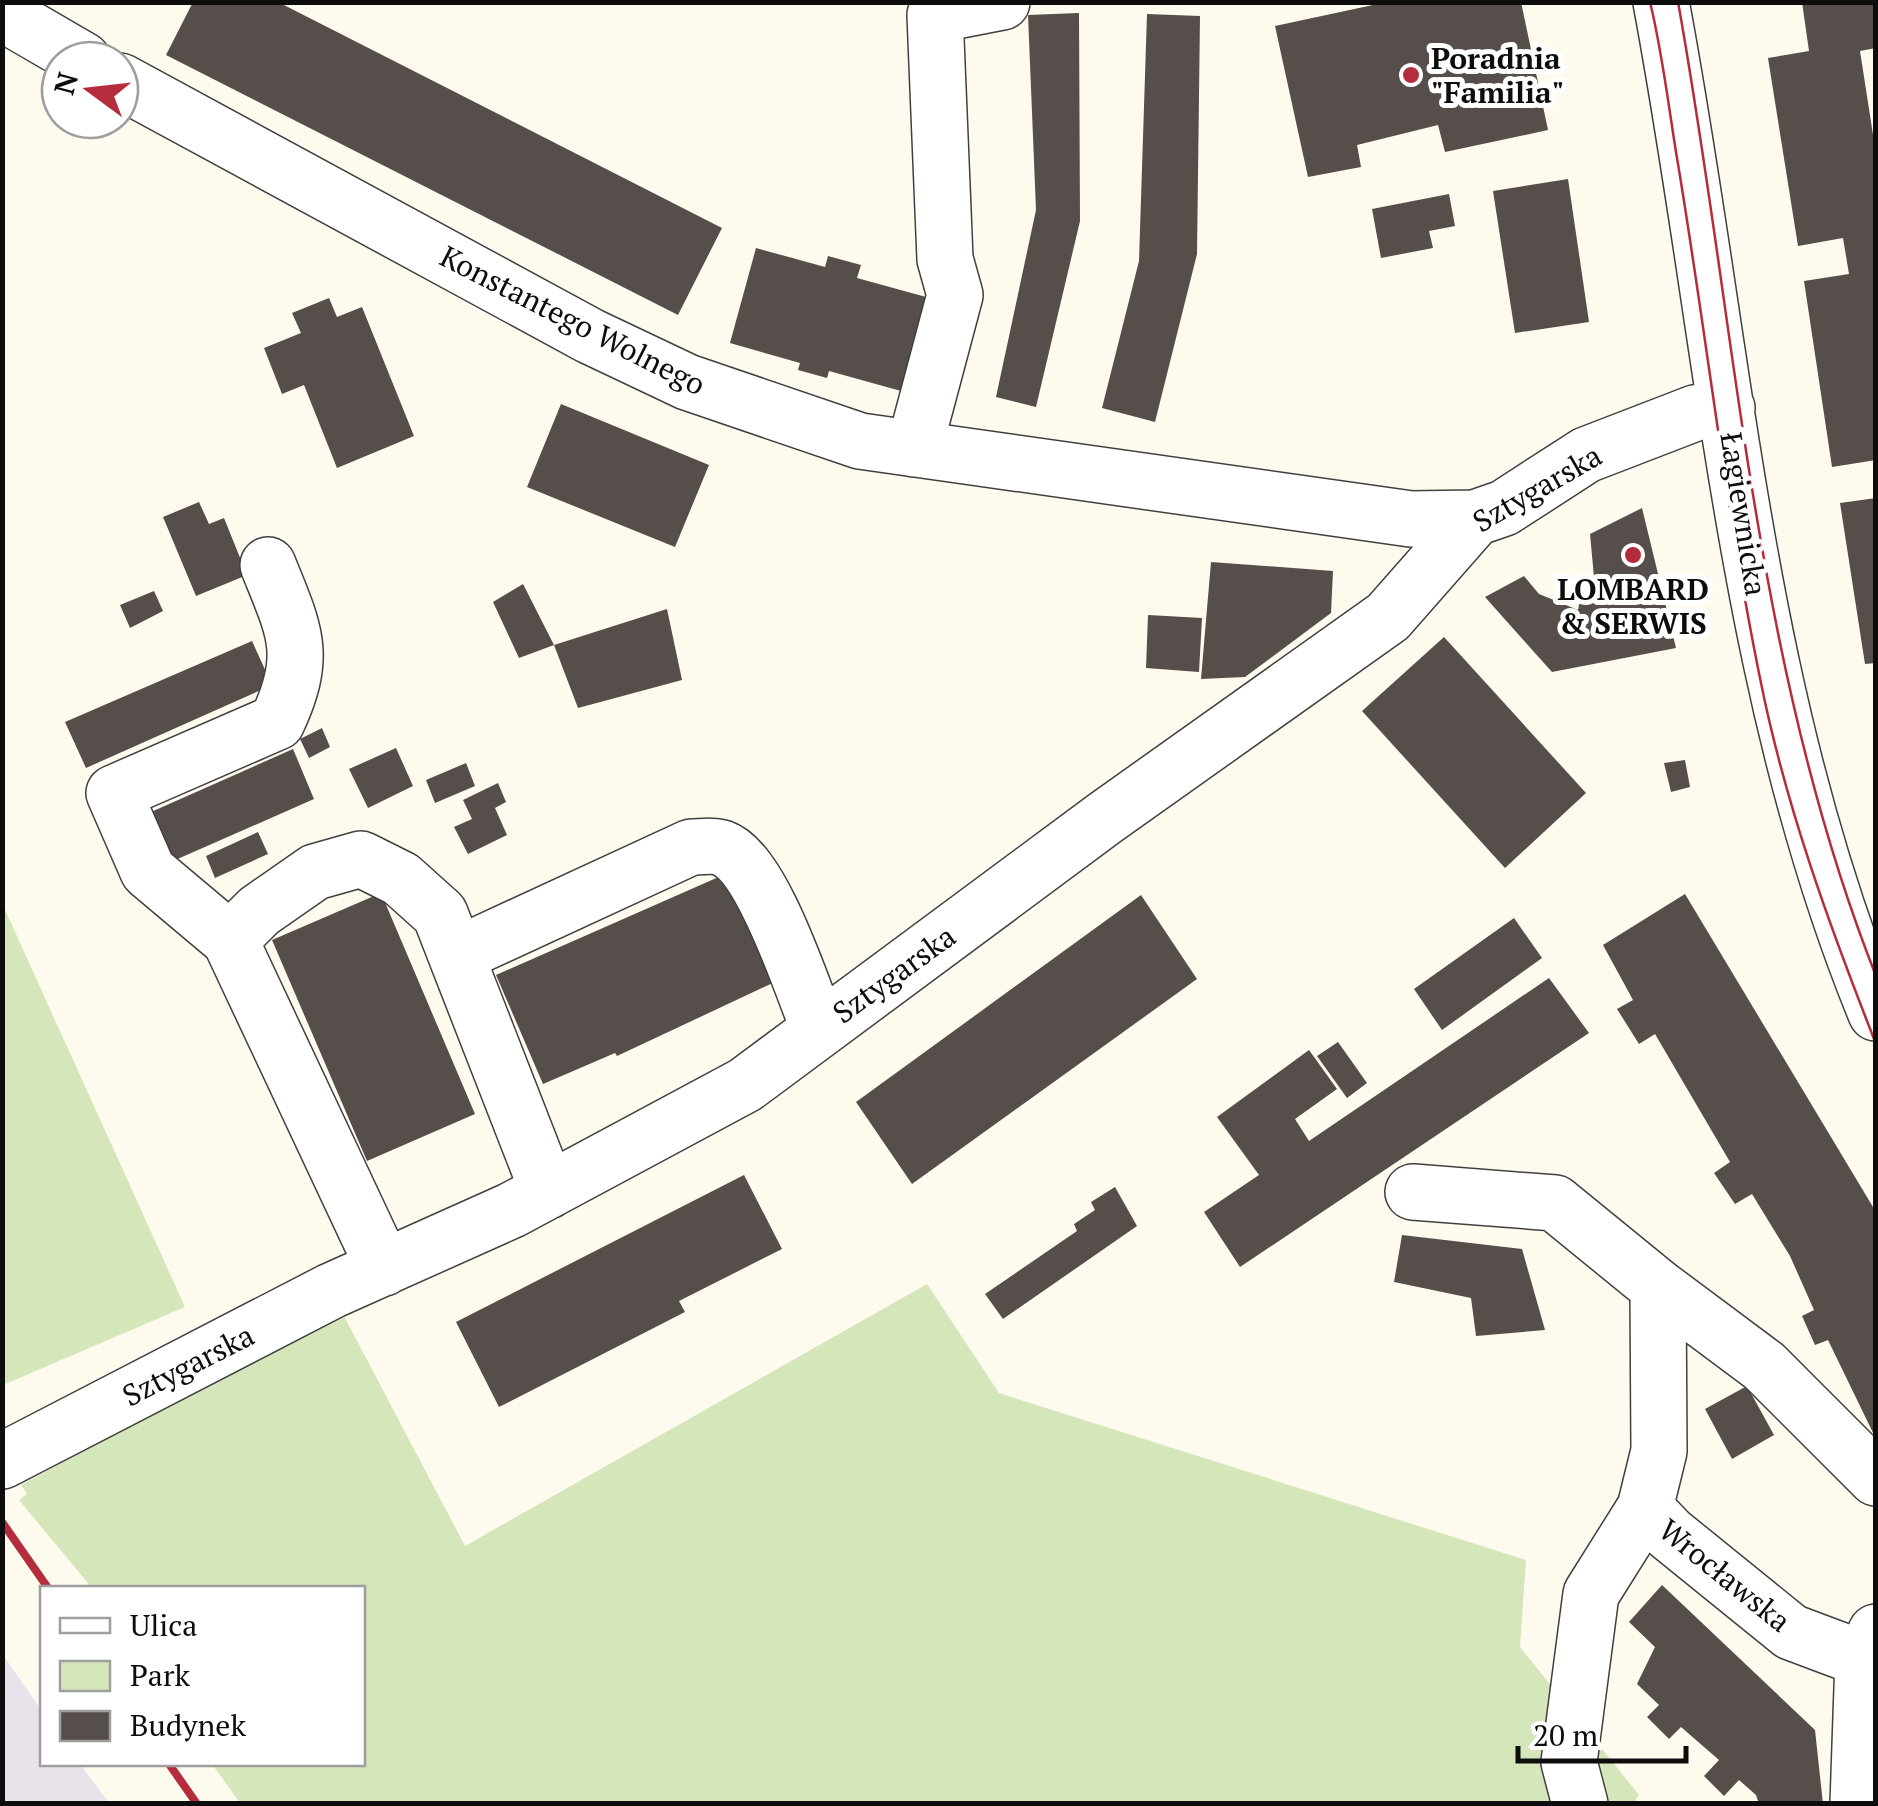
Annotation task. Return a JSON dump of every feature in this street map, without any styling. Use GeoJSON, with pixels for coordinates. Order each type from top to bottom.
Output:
{"type":"FeatureCollection","features":[{"type":"Feature","properties":{"kind":"street"},"geometry":{"type":"LineString","coordinates":[[914,449],[956,295],[945,259],[935,15],[1002,2]]}},
{"type":"Feature","properties":{"kind":"street","name":"Łagiewnicka"},"geometry":{"type":"LineString","coordinates":[[1661,2],[1774,681],[1827,884],[1876,1014]]}},
{"type":"Feature","properties":{"kind":"street"},"geometry":{"type":"LineString","coordinates":[[2,13],[49,40]]}},
{"type":"Feature","properties":{"kind":"street","name":"Konstantego Wolnego"},"geometry":{"type":"LineString","coordinates":[[140,92],[572,326],[686,382],[860,442],[1411,519],[1475,518]]}},
{"type":"Feature","properties":{"kind":"street","name":"Sztygarska"},"geometry":{"type":"LineString","coordinates":[[2,1461],[331,1291],[548,1191],[745,1085],[1105,818],[1388,617],[1475,518],[1504,508],[1586,455],[1695,413],[1727,408]]}},
{"type":"Feature","properties":{"kind":"street"},"geometry":{"type":"LineString","coordinates":[[268,565],[296,634],[293,689],[277,722],[114,793],[148,871],[230,940],[384,1268]]}},
{"type":"Feature","properties":{"kind":"street"},"geometry":{"type":"LineString","coordinates":[[457,955],[691,846],[721,847],[744,863],[767,902],[818,1030]]}},
{"type":"Feature","properties":{"kind":"street"},"geometry":{"type":"LineString","coordinates":[[230,940],[258,911],[315,872],[361,859],[401,879],[440,914],[548,1191]]}},
{"type":"Feature","properties":{"kind":"street"},"geometry":{"type":"LineString","coordinates":[[1413,1192],[1555,1203],[1764,1366],[1876,1478]]}},
{"type":"Feature","properties":{"kind":"street"},"geometry":{"type":"LineString","coordinates":[[1580,1804],[1569,1762],[1591,1594],[1646,1508],[1659,1451],[1658,1287]]}},
{"type":"Feature","properties":{"kind":"street","name":"Wrocławska"},"geometry":{"type":"LineString","coordinates":[[1646,1508],[1670,1534],[1791,1632],[1869,1646]]}},
{"type":"Feature","properties":{"kind":"street"},"geometry":{"type":"LineString","coordinates":[[1858,1804],[1869,1646]]}},
{"type":"Feature","properties":{"kind":"shaded area"},"geometry":{"type":"Polygon","coordinates":[[[3,1655],[40,1708],[40,1766],[81,1766],[109,1803],[3,1803],[3,1655]]]}},
{"type":"Feature","properties":{"kind":"green space"},"geometry":{"type":"Polygon","coordinates":[[[2,903],[185,1307],[3,1385],[2,1385],[2,903]]]}},
{"type":"Feature","properties":{"kind":"green space"},"geometry":{"type":"Polygon","coordinates":[[[927,1284],[999,1393],[1526,1560],[1520,1647],[1639,1795],[1633,1804],[240,1803],[213,1766],[365,1766],[365,1586],[90,1586],[19,1500],[27,1494],[21,1485],[124,1429],[147,1383],[336,1301],[465,1546],[927,1284]]]}},
{"type":"Feature","properties":{"kind":"building"},"geometry":{"type":"Polygon","coordinates":[[[193,2],[278,2],[722,228],[678,315],[166,55],[193,2]]]}},
{"type":"Feature","properties":{"kind":"building","name":"Poradnia \"Familia\""},"geometry":{"type":"Polygon","coordinates":[[[1387,2],[1521,2],[1548,130],[1445,152],[1438,125],[1357,145],[1361,167],[1308,177],[1275,26],[1387,2]]]}},
{"type":"Feature","properties":{"kind":"building"},"geometry":{"type":"Polygon","coordinates":[[[1802,2],[1876,2],[1876,48],[1860,51],[1876,154],[1876,460],[1832,467],[1804,281],[1849,274],[1843,238],[1798,246],[1768,58],[1809,51],[1802,2]]]}},
{"type":"Feature","properties":{"kind":"building"},"geometry":{"type":"Polygon","coordinates":[[[1079,13],[1080,221],[1036,407],[996,397],[1036,210],[1028,15],[1079,13]]]}},
{"type":"Feature","properties":{"kind":"building"},"geometry":{"type":"Polygon","coordinates":[[[1147,14],[1200,16],[1197,254],[1155,422],[1102,408],[1139,261],[1147,14]]]}},
{"type":"Feature","properties":{"kind":"building"},"geometry":{"type":"Polygon","coordinates":[[[1568,179],[1589,322],[1515,333],[1493,191],[1568,179]]]}},
{"type":"Feature","properties":{"kind":"building"},"geometry":{"type":"Polygon","coordinates":[[[1449,194],[1455,226],[1429,231],[1433,248],[1381,258],[1372,209],[1449,194]]]}},
{"type":"Feature","properties":{"kind":"building"},"geometry":{"type":"Polygon","coordinates":[[[756,248],[825,267],[828,256],[861,265],[857,278],[926,297],[901,391],[829,371],[827,378],[798,370],[800,363],[730,343],[756,248]]]}},
{"type":"Feature","properties":{"kind":"building"},"geometry":{"type":"Polygon","coordinates":[[[329,298],[337,317],[362,307],[414,436],[337,468],[304,385],[282,394],[264,348],[301,333],[292,313],[329,298]]]}},
{"type":"Feature","properties":{"kind":"building"},"geometry":{"type":"Polygon","coordinates":[[[561,404],[709,465],[675,547],[527,487],[561,404]]]}},
{"type":"Feature","properties":{"kind":"building"},"geometry":{"type":"Polygon","coordinates":[[[1876,498],[1876,663],[1865,664],[1840,503],[1876,498]]]}},
{"type":"Feature","properties":{"kind":"building"},"geometry":{"type":"Polygon","coordinates":[[[199,502],[209,524],[224,518],[247,575],[196,596],[163,517],[199,502]]]}},
{"type":"Feature","properties":{"kind":"building"},"geometry":{"type":"Polygon","coordinates":[[[1642,508],[1676,648],[1552,672],[1485,597],[1524,576],[1539,594],[1578,610],[1584,580],[1594,577],[1590,534],[1642,508]]]}},
{"type":"Feature","properties":{"kind":"building"},"geometry":{"type":"Polygon","coordinates":[[[1211,562],[1333,571],[1331,613],[1245,677],[1201,679],[1211,562]]]}},
{"type":"Feature","properties":{"kind":"building"},"geometry":{"type":"Polygon","coordinates":[[[523,584],[554,645],[519,658],[493,602],[523,584]]]}},
{"type":"Feature","properties":{"kind":"building"},"geometry":{"type":"Polygon","coordinates":[[[154,591],[163,611],[130,628],[120,605],[154,591]]]}},
{"type":"Feature","properties":{"kind":"building"},"geometry":{"type":"Polygon","coordinates":[[[667,609],[682,680],[578,708],[554,645],[667,609]]]}},
{"type":"Feature","properties":{"kind":"building"},"geometry":{"type":"Polygon","coordinates":[[[1148,615],[1202,618],[1199,672],[1146,668],[1148,615]]]}},
{"type":"Feature","properties":{"kind":"building"},"geometry":{"type":"Polygon","coordinates":[[[1444,637],[1586,793],[1505,868],[1362,711],[1444,637]]]}},
{"type":"Feature","properties":{"kind":"building"},"geometry":{"type":"Polygon","coordinates":[[[252,641],[272,685],[86,768],[65,722],[252,641]]]}},
{"type":"Feature","properties":{"kind":"building"},"geometry":{"type":"Polygon","coordinates":[[[322,728],[330,747],[309,758],[300,739],[322,728]]]}},
{"type":"Feature","properties":{"kind":"building"},"geometry":{"type":"Polygon","coordinates":[[[396,748],[413,786],[368,808],[349,769],[396,748]]]}},
{"type":"Feature","properties":{"kind":"building"},"geometry":{"type":"Polygon","coordinates":[[[293,749],[314,799],[173,861],[151,812],[293,749]]]}},
{"type":"Feature","properties":{"kind":"building"},"geometry":{"type":"Polygon","coordinates":[[[1685,760],[1690,787],[1671,792],[1664,763],[1685,760]]]}},
{"type":"Feature","properties":{"kind":"building"},"geometry":{"type":"Polygon","coordinates":[[[466,763],[475,786],[435,803],[426,780],[466,763]]]}},
{"type":"Feature","properties":{"kind":"building"},"geometry":{"type":"Polygon","coordinates":[[[498,783],[506,802],[495,808],[507,835],[468,854],[454,827],[472,819],[463,800],[498,783]]]}},
{"type":"Feature","properties":{"kind":"building"},"geometry":{"type":"Polygon","coordinates":[[[258,832],[268,854],[215,878],[206,856],[258,832]]]}},
{"type":"Feature","properties":{"kind":"building"},"geometry":{"type":"Polygon","coordinates":[[[730,872],[777,981],[617,1056],[615,1053],[543,1084],[496,975],[730,872]]]}},
{"type":"Feature","properties":{"kind":"building"},"geometry":{"type":"Polygon","coordinates":[[[381,893],[475,1114],[367,1161],[272,940],[381,893]]]}},
{"type":"Feature","properties":{"kind":"building"},"geometry":{"type":"Polygon","coordinates":[[[1685,894],[1876,1212],[1876,1439],[1828,1340],[1815,1345],[1802,1316],[1814,1310],[1790,1256],[1752,1194],[1735,1204],[1714,1173],[1730,1162],[1655,1034],[1639,1044],[1617,1009],[1633,1000],[1603,945],[1685,894]]]}},
{"type":"Feature","properties":{"kind":"building"},"geometry":{"type":"Polygon","coordinates":[[[1141,895],[1197,979],[912,1184],[856,1102],[1141,895]]]}},
{"type":"Feature","properties":{"kind":"building"},"geometry":{"type":"Polygon","coordinates":[[[1514,918],[1542,958],[1442,1030],[1414,989],[1514,918]]]}},
{"type":"Feature","properties":{"kind":"building"},"geometry":{"type":"Polygon","coordinates":[[[1549,978],[1589,1033],[1240,1267],[1204,1212],[1259,1175],[1217,1117],[1309,1050],[1337,1089],[1295,1119],[1309,1141],[1549,978]]]}},
{"type":"Feature","properties":{"kind":"building"},"geometry":{"type":"Polygon","coordinates":[[[1338,1042],[1367,1083],[1347,1098],[1317,1056],[1338,1042]]]}},
{"type":"Feature","properties":{"kind":"building"},"geometry":{"type":"Polygon","coordinates":[[[744,1175],[782,1249],[679,1301],[685,1312],[499,1407],[456,1322],[744,1175]]]}},
{"type":"Feature","properties":{"kind":"building"},"geometry":{"type":"Polygon","coordinates":[[[1115,1187],[1137,1226],[1003,1319],[985,1294],[1077,1231],[1074,1224],[1095,1210],[1091,1202],[1115,1187]]]}},
{"type":"Feature","properties":{"kind":"building"},"geometry":{"type":"Polygon","coordinates":[[[1402,1235],[1522,1249],[1545,1330],[1476,1336],[1471,1298],[1394,1282],[1402,1235]]]}},
{"type":"Feature","properties":{"kind":"building"},"geometry":{"type":"Polygon","coordinates":[[[1747,1386],[1774,1435],[1732,1459],[1705,1409],[1747,1386]]]}},
{"type":"Feature","properties":{"kind":"building"},"geometry":{"type":"Polygon","coordinates":[[[1662,1585],[1815,1730],[1823,1804],[1759,1804],[1756,1795],[1739,1780],[1724,1796],[1704,1776],[1719,1760],[1681,1727],[1669,1739],[1647,1717],[1659,1705],[1637,1684],[1655,1647],[1629,1622],[1662,1585]]]}},
{"type":"Feature","properties":{"kind":"tram line"},"geometry":{"type":"LineString","coordinates":[[1650,2],[1761,683],[1783,775],[1811,866],[1876,1044]]}},
{"type":"Feature","properties":{"kind":"tram line"},"geometry":{"type":"LineString","coordinates":[[1678,2],[1775,617],[1801,738],[1835,858],[1876,976]]}},
{"type":"Feature","properties":{"kind":"railway"},"geometry":{"type":"LineString","coordinates":[[2,1522],[47,1586]]}},
{"type":"Feature","properties":{"kind":"railway"},"geometry":{"type":"LineString","coordinates":[[170,1766],[197,1804]]}},
{"type":"Feature","properties":{"kind":"place","name":"Poradnia \"Familia\""},"geometry":{"type":"Point","coordinates":[1411,75]}},
{"type":"Feature","properties":{"kind":"place","name":"LOMBARD & SERWIS"},"geometry":{"type":"Point","coordinates":[1633,555]}}]}
